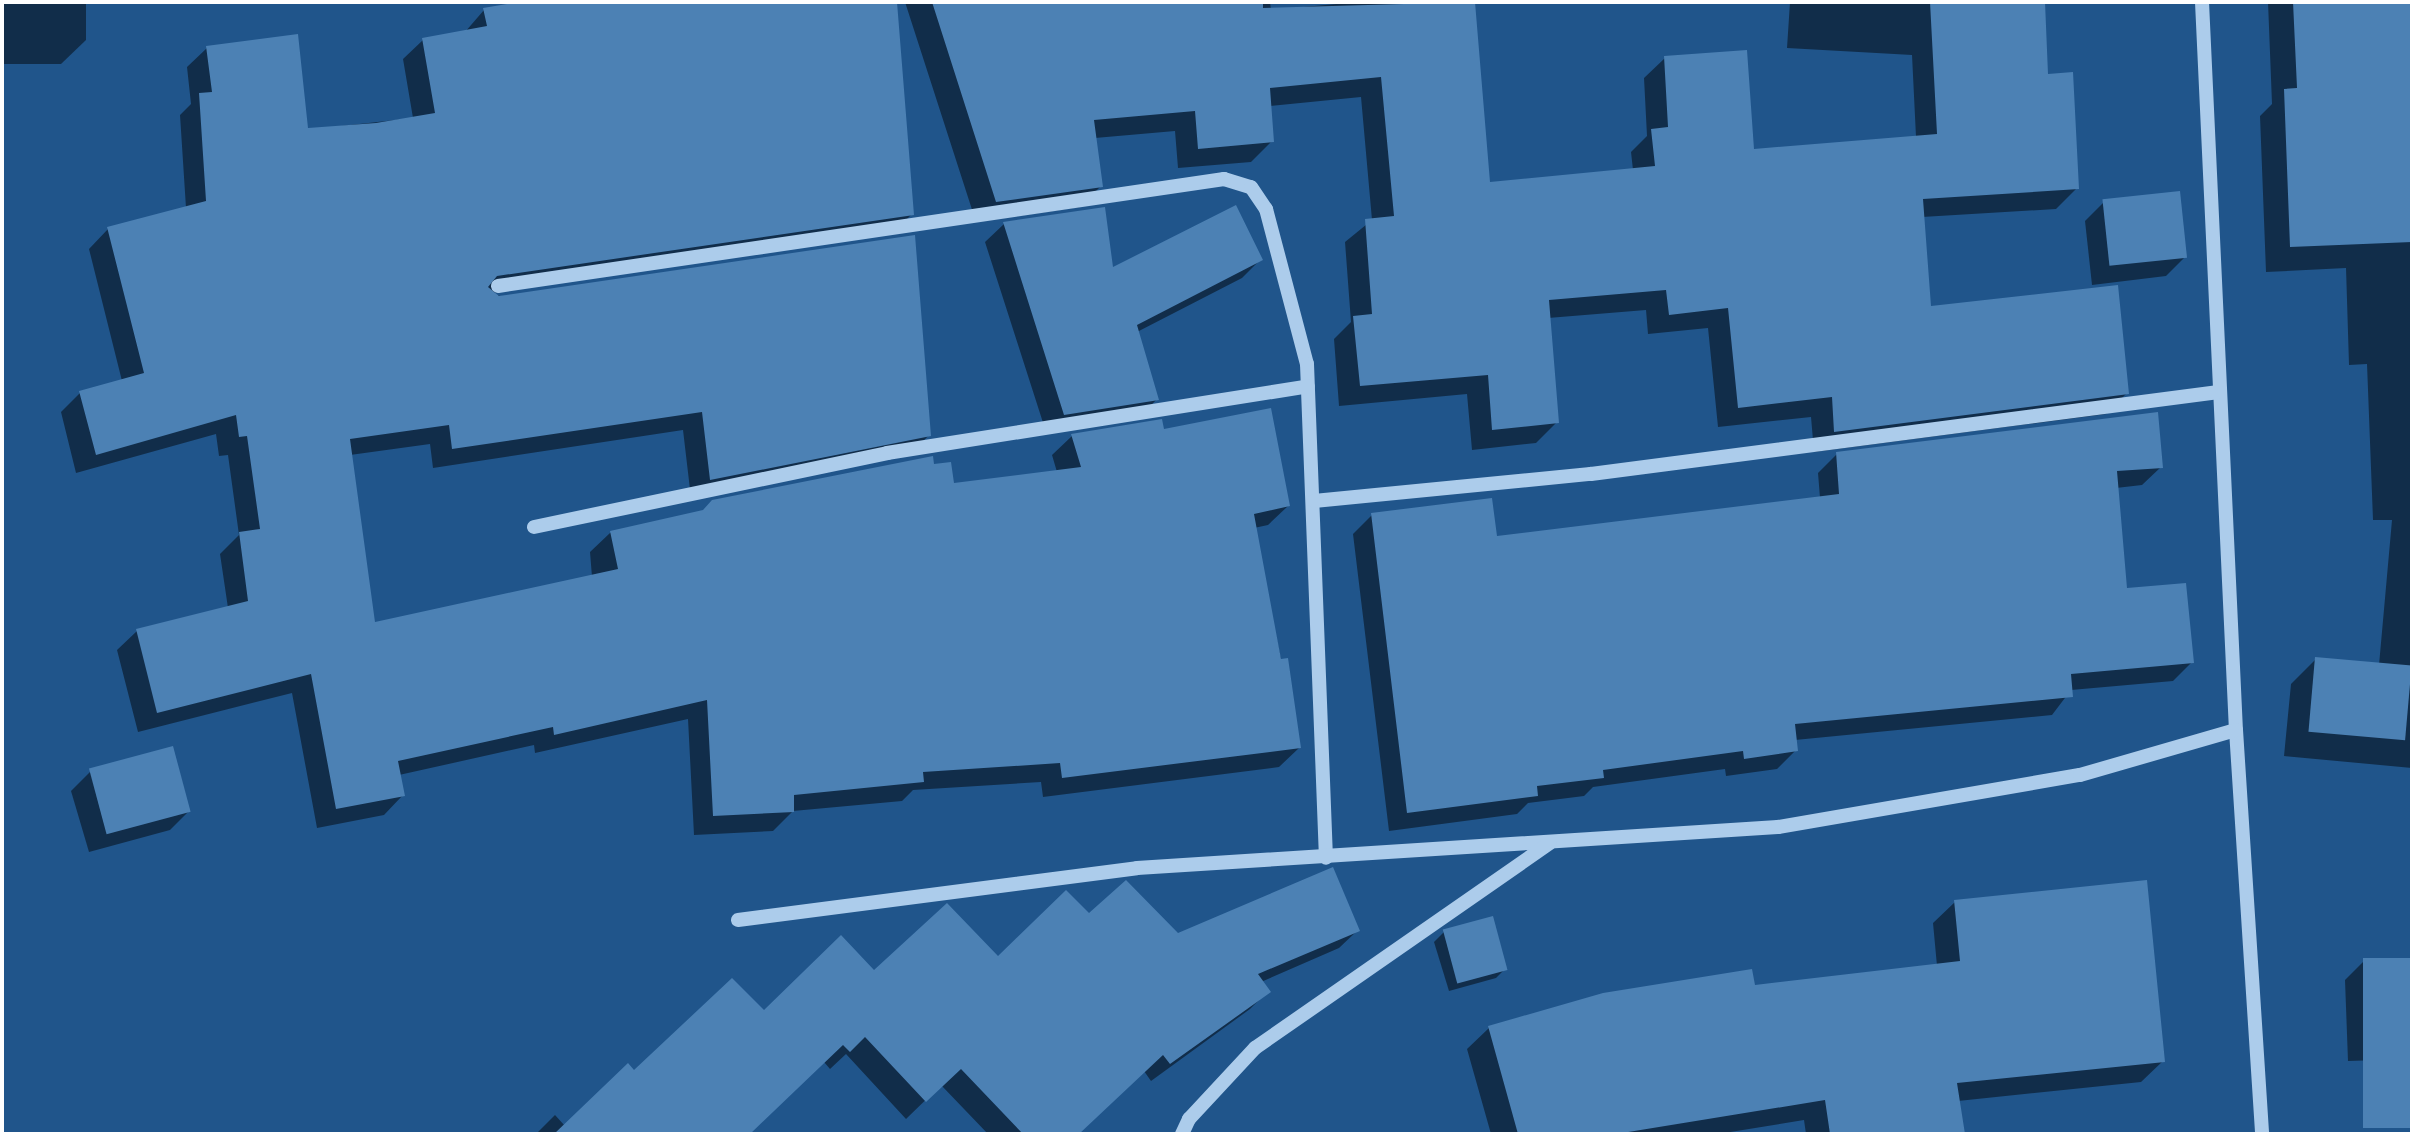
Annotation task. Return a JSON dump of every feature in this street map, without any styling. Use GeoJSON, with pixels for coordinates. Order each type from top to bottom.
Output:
{"type":"FeatureCollection","features":[{"type":"Feature","properties":{"kind":"street"},"geometry":{"type":"LineString","coordinates":[[2202,2],[2236,730],[2262,1134]]}},
{"type":"Feature","properties":{"kind":"street"},"geometry":{"type":"LineString","coordinates":[[498,286],[1224,179],[1251,187],[1266,209],[1308,386],[1326,858]]}},
{"type":"Feature","properties":{"kind":"street"},"geometry":{"type":"LineString","coordinates":[[534,527],[887,453],[1308,386]]}},
{"type":"Feature","properties":{"kind":"street"},"geometry":{"type":"LineString","coordinates":[[1314,501],[1591,474],[2219,392]]}},
{"type":"Feature","properties":{"kind":"street"},"geometry":{"type":"LineString","coordinates":[[738,920],[1137,868],[1778,827],[2080,775],[2236,730]]}},
{"type":"Feature","properties":{"kind":"street"},"geometry":{"type":"LineString","coordinates":[[1182,1134],[1189,1119],[1255,1048],[1551,843]]}},
{"type":"Feature","properties":{"kind":"building"},"geometry":{"type":"Polygon","coordinates":[[[520,2],[897,2],[914,215],[497,276],[488,287],[499,296],[915,235],[931,436],[710,480],[702,412],[452,449],[449,425],[350,439],[375,622],[618,569],[610,531],[703,510],[712,500],[933,456],[934,464],[951,462],[954,483],[1081,467],[1071,434],[1162,419],[1164,429],[1271,408],[1290,506],[1254,514],[1281,659],[1288,658],[1301,748],[1062,778],[1060,763],[923,772],[924,782],[794,795],[794,812],[713,816],[707,700],[554,735],[553,727],[398,761],[405,796],[336,809],[311,674],[157,713],[136,629],[248,601],[239,532],[260,529],[247,436],[239,437],[236,415],[96,455],[79,391],[144,373],[107,227],[206,201],[199,93],[212,92],[206,46],[298,34],[308,128],[376,123],[435,113],[422,38],[487,26],[483,8],[520,2]]]}},
{"type":"Feature","properties":{"kind":"building"},"geometry":{"type":"Polygon","coordinates":[[[932,2],[1263,2],[1263,8],[1475,2],[1490,182],[1655,166],[1651,129],[1668,127],[1664,56],[1747,50],[1754,149],[1937,134],[1930,2],[2045,2],[2048,74],[2073,72],[2079,189],[1923,199],[1931,306],[2118,285],[2129,394],[1834,432],[1832,397],[1738,408],[1728,308],[1669,315],[1666,290],[1549,300],[1559,423],[1492,430],[1488,375],[1360,386],[1353,316],[1372,314],[1365,219],[1394,216],[1381,77],[1270,88],[1274,142],[1198,149],[1195,111],[1094,120],[1103,187],[996,202],[932,2]]]}},
{"type":"Feature","properties":{"kind":"building"},"geometry":{"type":"Polygon","coordinates":[[[2293,2],[2412,2],[2412,242],[2290,247],[2284,89],[2297,88],[2293,2]]]}},
{"type":"Feature","properties":{"kind":"building"},"geometry":{"type":"Polygon","coordinates":[[[2180,191],[2187,258],[2109,266],[2102,199],[2180,191]]]}},
{"type":"Feature","properties":{"kind":"building"},"geometry":{"type":"Polygon","coordinates":[[[1236,205],[1263,260],[1137,325],[1159,400],[1064,415],[1003,222],[1105,207],[1113,267],[1236,205]]]}},
{"type":"Feature","properties":{"kind":"building"},"geometry":{"type":"Polygon","coordinates":[[[2158,412],[2163,468],[2117,471],[2127,588],[2186,583],[2194,663],[2071,674],[2073,697],[1795,724],[1798,751],[1744,759],[1743,751],[1603,770],[1604,778],[1537,786],[1538,796],[1407,813],[1371,513],[1492,498],[1497,536],[1839,494],[1836,452],[2158,412]]]}},
{"type":"Feature","properties":{"kind":"building"},"geometry":{"type":"Polygon","coordinates":[[[2315,657],[2412,665],[2405,740],[2308,732],[2315,657]]]}},
{"type":"Feature","properties":{"kind":"building"},"geometry":{"type":"Polygon","coordinates":[[[173,746],[191,812],[107,834],[89,769],[173,746]]]}},
{"type":"Feature","properties":{"kind":"building"},"geometry":{"type":"Polygon","coordinates":[[[1333,867],[1360,931],[1258,974],[1271,992],[1170,1064],[1163,1055],[1079,1134],[1023,1134],[961,1069],[926,1102],[865,1037],[850,1052],[843,1045],[750,1134],[554,1134],[628,1063],[634,1070],[732,978],[764,1010],[841,935],[874,970],[947,903],[998,956],[1066,890],[1089,913],[1126,880],[1178,933],[1333,867]]]}},
{"type":"Feature","properties":{"kind":"building"},"geometry":{"type":"Polygon","coordinates":[[[2147,880],[2165,1062],[1957,1083],[1965,1134],[1830,1134],[1825,1100],[1616,1134],[1518,1134],[1488,1026],[1603,993],[1752,969],[1755,985],[1960,961],[1954,900],[2147,880]]]}},
{"type":"Feature","properties":{"kind":"building"},"geometry":{"type":"Polygon","coordinates":[[[1493,916],[1507,970],[1457,984],[1443,929],[1493,916]]]}},
{"type":"Feature","properties":{"kind":"building"},"geometry":{"type":"Polygon","coordinates":[[[2363,958],[2412,958],[2412,1128],[2363,1128],[2363,958]]]}}]}
